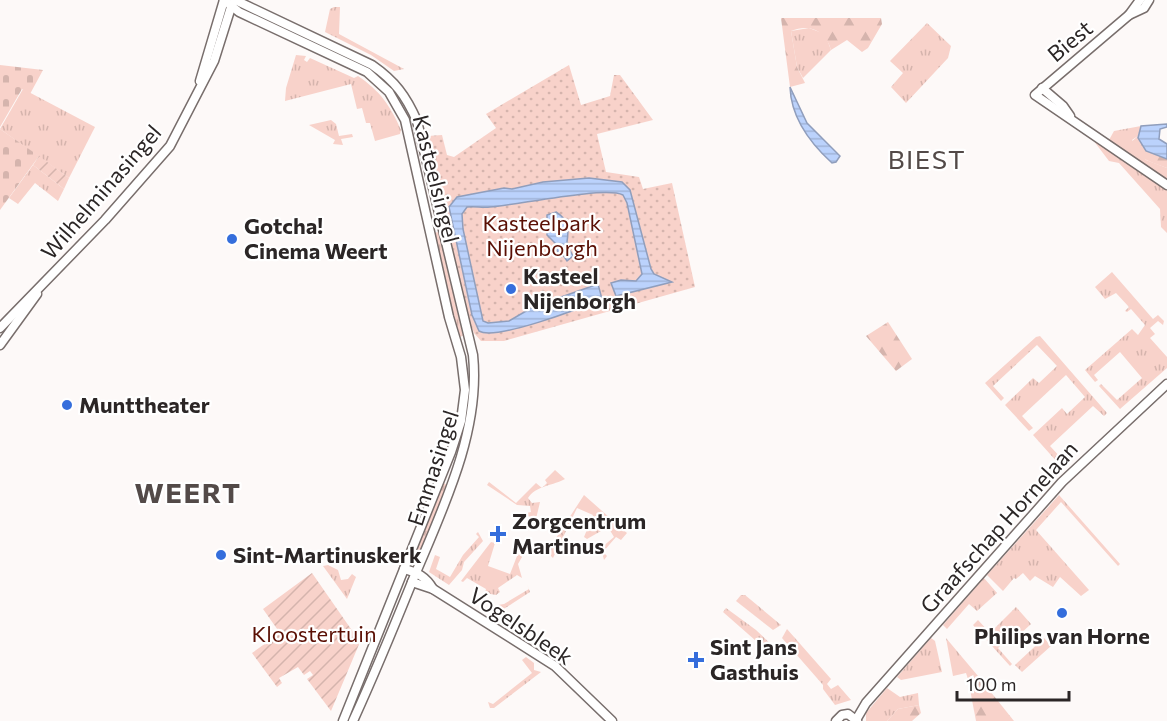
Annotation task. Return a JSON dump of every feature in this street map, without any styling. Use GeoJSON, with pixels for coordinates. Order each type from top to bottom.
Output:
{"type":"FeatureCollection","features":[{"type":"Feature","properties":{"kind":"street","name":"Kasteelsingel"},"geometry":{"type":"LineString","coordinates":[[224,0],[372,65],[389,77],[406,95],[417,122],[473,355]]}},
{"type":"Feature","properties":{"kind":"street"},"geometry":{"type":"LineString","coordinates":[[199,87],[224,0]]}},
{"type":"Feature","properties":{"kind":"street","name":"Biest"},"geometry":{"type":"LineString","coordinates":[[1070,117],[1035,95],[1129,15],[1140,0]]}},
{"type":"Feature","properties":{"kind":"street","name":"Biest"},"geometry":{"type":"LineString","coordinates":[[1129,15],[1144,8],[1149,0]]}},
{"type":"Feature","properties":{"kind":"street","name":"Kasteelsingel"},"geometry":{"type":"LineString","coordinates":[[233,3],[367,72],[384,86],[398,105],[405,120],[449,317],[461,357]]}},
{"type":"Feature","properties":{"kind":"street"},"geometry":{"type":"LineString","coordinates":[[199,87],[214,61],[233,3]]}},
{"type":"Feature","properties":{"kind":"street","name":"Wilhelminasingel"},"geometry":{"type":"LineString","coordinates":[[0,328],[39,290],[170,146],[199,87]]}},
{"type":"Feature","properties":{"kind":"street"},"geometry":{"type":"LineString","coordinates":[[1042,88],[1063,106],[1070,117],[1167,185]]}},
{"type":"Feature","properties":{"kind":"street","name":"Wilhelminasingel"},"geometry":{"type":"LineString","coordinates":[[0,345],[39,290]]}},
{"type":"Feature","properties":{"kind":"street","name":"Emmasingel"},"geometry":{"type":"LineString","coordinates":[[353,721],[417,572],[450,484],[469,422],[474,391],[473,355]]}},
{"type":"Feature","properties":{"kind":"street","name":"Emmasingel"},"geometry":{"type":"LineString","coordinates":[[343,721],[433,501],[461,421],[465,390],[461,357]]}},
{"type":"Feature","properties":{"kind":"street","name":"Graafschap Hornelaan"},"geometry":{"type":"LineString","coordinates":[[855,719],[866,703],[1066,477],[1167,384]]}},
{"type":"Feature","properties":{"kind":"street"},"geometry":{"type":"LineString","coordinates":[[404,570],[417,572]]}},
{"type":"Feature","properties":{"kind":"street"},"geometry":{"type":"LineString","coordinates":[[404,570],[412,582]]}},
{"type":"Feature","properties":{"kind":"street","name":"Vogelsbleek"},"geometry":{"type":"LineString","coordinates":[[417,572],[433,589]]}},
{"type":"Feature","properties":{"kind":"street","name":"Vogelsbleek"},"geometry":{"type":"LineString","coordinates":[[412,582],[433,589],[555,666],[612,721]]}},
{"type":"Feature","properties":{"kind":"street"},"geometry":{"type":"LineString","coordinates":[[836,721],[842,716],[855,719]]}},
{"type":"Feature","properties":{"kind":"green space"},"geometry":{"type":"Polygon","coordinates":[[[340,7],[339,34],[404,69],[394,71],[371,55],[325,32],[330,9],[340,7]]]}},
{"type":"Feature","properties":{"kind":"green space"},"geometry":{"type":"Polygon","coordinates":[[[781,18],[881,18],[882,24],[868,48],[862,52],[847,40],[831,50],[825,38],[811,28],[791,31],[797,67],[805,83],[790,87],[781,18]]]}},
{"type":"Feature","properties":{"kind":"green space"},"geometry":{"type":"Polygon","coordinates":[[[927,23],[951,46],[948,58],[906,103],[891,87],[903,73],[890,61],[927,23]]]}},
{"type":"Feature","properties":{"kind":"green space"},"geometry":{"type":"Polygon","coordinates":[[[809,28],[825,34],[831,50],[803,78],[797,67],[791,31],[809,28]]]}},
{"type":"Feature","properties":{"kind":"green space"},"geometry":{"type":"Polygon","coordinates":[[[296,55],[306,56],[304,60],[307,62],[310,58],[354,78],[358,76],[366,82],[378,93],[393,113],[401,130],[400,134],[375,141],[370,123],[366,123],[362,108],[357,109],[351,84],[285,101],[286,88],[296,55]]]}},
{"type":"Feature","properties":{"kind":"green space"},"geometry":{"type":"Polygon","coordinates":[[[0,65],[43,70],[30,94],[22,89],[0,127],[0,65]]]}},
{"type":"Feature","properties":{"kind":"green space","name":"Kasteelpark Nijenborgh"},"geometry":{"type":"Polygon","coordinates":[[[569,65],[581,105],[610,96],[614,75],[620,75],[653,120],[597,134],[606,172],[639,177],[643,189],[672,183],[695,287],[504,341],[481,341],[474,333],[467,315],[428,136],[442,135],[447,155],[454,157],[496,128],[486,114],[569,65]]]}},
{"type":"Feature","properties":{"kind":"green space"},"geometry":{"type":"Polygon","coordinates":[[[23,89],[95,127],[69,178],[0,129],[23,89]]]}},
{"type":"Feature","properties":{"kind":"green space"},"geometry":{"type":"Polygon","coordinates":[[[331,120],[336,124],[339,136],[352,134],[353,137],[341,139],[343,145],[333,144],[335,140],[309,125],[331,120]]]}},
{"type":"Feature","properties":{"kind":"green space"},"geometry":{"type":"Polygon","coordinates":[[[1141,126],[1138,136],[1132,140],[1146,160],[1167,168],[1167,179],[1109,140],[1114,131],[1141,126]]]}},
{"type":"Feature","properties":{"kind":"green space"},"geometry":{"type":"Polygon","coordinates":[[[0,129],[39,156],[0,210],[0,129]]]}},
{"type":"Feature","properties":{"kind":"green space"},"geometry":{"type":"Polygon","coordinates":[[[1138,136],[1146,151],[1167,159],[1167,168],[1136,153],[1130,143],[1138,136]]]}},
{"type":"Feature","properties":{"kind":"green space"},"geometry":{"type":"Polygon","coordinates":[[[1093,140],[1167,190],[1167,233],[1161,227],[1160,209],[1119,163],[1109,161],[1093,140]]]}},
{"type":"Feature","properties":{"kind":"green space"},"geometry":{"type":"Polygon","coordinates":[[[39,156],[69,178],[64,189],[33,165],[39,156]]]}},
{"type":"Feature","properties":{"kind":"green space"},"geometry":{"type":"Polygon","coordinates":[[[33,165],[64,189],[58,201],[35,183],[18,204],[9,198],[33,165]]]}},
{"type":"Feature","properties":{"kind":"green space"},"geometry":{"type":"Polygon","coordinates":[[[439,232],[463,336],[458,337],[433,233],[439,232]]]}},
{"type":"Feature","properties":{"kind":"green space"},"geometry":{"type":"Polygon","coordinates":[[[1112,272],[1153,319],[1158,315],[1164,321],[1163,325],[1158,321],[1150,328],[1155,334],[1150,338],[1167,357],[1167,368],[1120,409],[1099,386],[1101,384],[1117,400],[1142,378],[1120,352],[1094,375],[1098,380],[1095,382],[1085,370],[1132,329],[1138,335],[1145,325],[1131,309],[1125,311],[1129,307],[1116,293],[1105,299],[1095,287],[1112,272]]]}},
{"type":"Feature","properties":{"kind":"green space"},"geometry":{"type":"Polygon","coordinates":[[[888,322],[912,359],[896,371],[866,336],[888,322]]]}},
{"type":"Feature","properties":{"kind":"green space"},"geometry":{"type":"Polygon","coordinates":[[[1040,336],[1107,413],[1104,416],[1093,406],[1050,446],[1062,459],[1058,463],[1033,435],[1062,408],[1067,414],[1085,397],[1066,375],[1022,416],[1033,428],[1029,431],[1005,405],[1033,378],[1039,383],[1057,366],[1037,345],[993,386],[1004,398],[1001,401],[985,383],[1036,337],[1040,336]]]}},
{"type":"Feature","properties":{"kind":"green space"},"geometry":{"type":"Polygon","coordinates":[[[555,470],[565,479],[561,481],[543,487],[547,483],[545,480],[555,470]]]}},
{"type":"Feature","properties":{"kind":"green space"},"geometry":{"type":"Polygon","coordinates":[[[442,482],[447,485],[420,555],[414,553],[442,482]]]}},
{"type":"Feature","properties":{"kind":"green space"},"geometry":{"type":"Polygon","coordinates":[[[489,482],[516,503],[536,483],[542,488],[528,498],[532,503],[540,502],[536,519],[522,514],[531,512],[530,506],[517,505],[487,485],[489,482]]]}},
{"type":"Feature","properties":{"kind":"green space"},"geometry":{"type":"Polygon","coordinates":[[[584,495],[627,533],[621,540],[616,537],[603,552],[607,556],[604,560],[601,548],[614,537],[608,527],[587,539],[584,537],[593,515],[577,508],[553,558],[547,552],[584,495]]]}},
{"type":"Feature","properties":{"kind":"green space"},"geometry":{"type":"Polygon","coordinates":[[[1059,495],[1120,564],[1118,566],[1061,502],[1036,530],[1089,590],[1081,596],[1060,577],[1053,587],[1035,576],[1030,581],[1023,573],[1016,579],[1014,578],[1003,591],[987,575],[1059,495]]]}},
{"type":"Feature","properties":{"kind":"green space"},"geometry":{"type":"Polygon","coordinates":[[[478,532],[483,541],[464,562],[462,570],[449,585],[429,572],[435,555],[440,557],[436,569],[450,577],[463,555],[479,537],[476,534],[478,532]]]}},
{"type":"Feature","properties":{"kind":"green space"},"geometry":{"type":"Polygon","coordinates":[[[491,542],[495,543],[488,566],[510,574],[519,551],[522,557],[518,564],[522,578],[517,575],[498,588],[500,592],[496,595],[485,593],[486,589],[467,578],[461,581],[491,542]]]}},
{"type":"Feature","properties":{"kind":"green space"},"geometry":{"type":"Polygon","coordinates":[[[328,565],[338,570],[341,580],[348,579],[352,574],[356,577],[347,599],[323,566],[328,565]]]}},
{"type":"Feature","properties":{"kind":"green space","name":"Kloostertuin"},"geometry":{"type":"Polygon","coordinates":[[[312,573],[360,642],[331,711],[307,679],[313,675],[310,671],[304,675],[298,667],[279,678],[282,683],[277,687],[252,653],[280,633],[263,609],[312,573]]]}},
{"type":"Feature","properties":{"kind":"green space"},"geometry":{"type":"Polygon","coordinates":[[[984,578],[997,593],[977,611],[969,604],[947,629],[943,625],[984,578]]]}},
{"type":"Feature","properties":{"kind":"green space"},"geometry":{"type":"Polygon","coordinates":[[[529,589],[530,592],[496,614],[514,625],[521,621],[525,625],[515,631],[490,616],[490,600],[492,606],[504,604],[529,589]]]}},
{"type":"Feature","properties":{"kind":"green space"},"geometry":{"type":"Polygon","coordinates":[[[741,595],[745,595],[781,625],[773,630],[736,601],[741,595]]]}},
{"type":"Feature","properties":{"kind":"green space"},"geometry":{"type":"Polygon","coordinates":[[[1016,607],[1031,624],[1018,636],[1015,633],[998,648],[1012,664],[1010,666],[973,625],[978,620],[990,633],[1016,607]]]}},
{"type":"Feature","properties":{"kind":"green space"},"geometry":{"type":"Polygon","coordinates":[[[726,608],[756,630],[776,649],[771,654],[723,612],[726,608]]]}},
{"type":"Feature","properties":{"kind":"green space"},"geometry":{"type":"Polygon","coordinates":[[[787,629],[831,679],[827,684],[831,689],[838,685],[851,700],[835,705],[823,689],[823,685],[782,638],[787,629]]]}},
{"type":"Feature","properties":{"kind":"green space"},"geometry":{"type":"Polygon","coordinates":[[[931,638],[935,641],[942,672],[901,680],[897,677],[931,638]]]}},
{"type":"Feature","properties":{"kind":"green space"},"geometry":{"type":"Polygon","coordinates":[[[946,638],[978,676],[968,679],[966,673],[953,676],[946,638]]]}},
{"type":"Feature","properties":{"kind":"green space"},"geometry":{"type":"Polygon","coordinates":[[[1044,638],[1051,646],[1022,672],[1015,665],[1044,638]]]}},
{"type":"Feature","properties":{"kind":"green space"},"geometry":{"type":"Polygon","coordinates":[[[526,657],[534,663],[534,670],[541,672],[494,708],[490,708],[488,702],[493,704],[532,673],[522,660],[526,657]]]}},
{"type":"Feature","properties":{"kind":"green space"},"geometry":{"type":"Polygon","coordinates":[[[978,676],[1014,721],[976,721],[968,679],[978,676]]]}},
{"type":"Feature","properties":{"kind":"green space"},"geometry":{"type":"Polygon","coordinates":[[[887,688],[900,697],[918,693],[919,705],[898,709],[887,721],[866,721],[866,713],[887,688]]]}},
{"type":"Feature","properties":{"kind":"green space"},"geometry":{"type":"Polygon","coordinates":[[[919,705],[921,713],[912,721],[887,721],[898,709],[919,705]]]}},
{"type":"Feature","properties":{"kind":"water"},"geometry":{"type":"Polygon","coordinates":[[[790,87],[807,123],[840,156],[836,162],[832,163],[824,155],[803,129],[794,109],[790,87]]]}},
{"type":"Feature","properties":{"kind":"water"},"geometry":{"type":"Polygon","coordinates":[[[1167,124],[1167,127],[1160,129],[1159,139],[1167,144],[1167,159],[1146,151],[1138,138],[1141,126],[1167,124]]]}},
{"type":"Feature","properties":{"kind":"water"},"geometry":{"type":"Polygon","coordinates":[[[589,178],[622,182],[630,190],[651,269],[654,274],[672,282],[616,296],[611,283],[621,280],[636,281],[642,274],[627,203],[623,195],[598,193],[490,207],[467,207],[462,214],[463,229],[483,321],[488,323],[509,321],[533,307],[598,284],[602,299],[520,328],[488,333],[479,331],[472,315],[449,207],[457,197],[543,182],[589,178]]]}},
{"type":"Feature","properties":{"kind":"water"},"geometry":{"type":"Polygon","coordinates":[[[556,212],[567,225],[567,244],[573,256],[567,261],[563,255],[561,257],[557,254],[557,245],[547,235],[547,215],[556,212]]]}},
{"type":"Feature","properties":{"kind":"place","name":"Gotcha! Cinema Weert"},"geometry":{"type":"Point","coordinates":[232,239]}},
{"type":"Feature","properties":{"kind":"place","name":"Kasteel Nijenborgh"},"geometry":{"type":"Point","coordinates":[511,289]}},
{"type":"Feature","properties":{"kind":"place","name":"Munttheater"},"geometry":{"type":"Point","coordinates":[67,405]}},
{"type":"Feature","properties":{"kind":"place","name":"Zorgcentrum Martinus"},"geometry":{"type":"Point","coordinates":[498,534]}},
{"type":"Feature","properties":{"kind":"place","name":"Sint-Martinuskerk"},"geometry":{"type":"Point","coordinates":[221,555]}},
{"type":"Feature","properties":{"kind":"place","name":"Philips van Horne"},"geometry":{"type":"Point","coordinates":[1062,613]}},
{"type":"Feature","properties":{"kind":"place","name":"Sint Jans Gasthuis"},"geometry":{"type":"Point","coordinates":[696,660]}},
{"type":"Feature","properties":{"kind":"district","name":"BIEST"},"geometry":{"type":"Point","coordinates":[927,160]}},
{"type":"Feature","properties":{"kind":"district","name":"WEERT"},"geometry":{"type":"Point","coordinates":[188,493]}}]}
